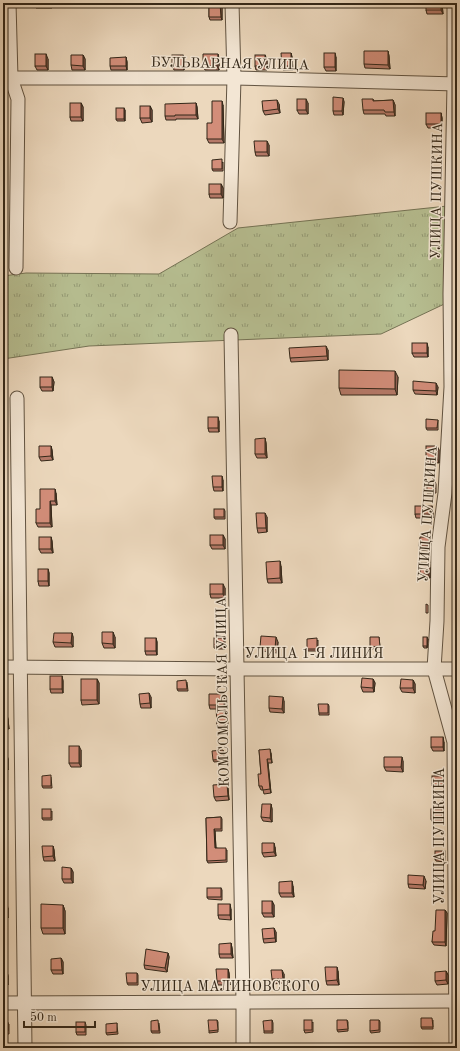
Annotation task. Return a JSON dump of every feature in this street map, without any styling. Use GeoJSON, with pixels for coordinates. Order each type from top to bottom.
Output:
{"type":"FeatureCollection","features":[{"type":"Feature","properties":{"kind":"street"},"geometry":{"type":"LineString","coordinates":[[9,3],[7,78],[18,99],[16,268]]}},
{"type":"Feature","properties":{"kind":"street"},"geometry":{"type":"LineString","coordinates":[[230,222],[234,78],[232,3]]}},
{"type":"Feature","properties":{"kind":"street","name":"УЛИЦА ПУШКИНА"},"geometry":{"type":"LineString","coordinates":[[454,3],[456,84],[450,294],[454,388],[445,493],[438,547],[437,621],[434,669],[454,742],[457,1002],[456,1048]]}},
{"type":"Feature","properties":{"kind":"street","name":"БУЛЬВАРНАЯ УЛИЦА"},"geometry":{"type":"LineString","coordinates":[[7,78],[234,78],[456,84]]}},
{"type":"Feature","properties":{"kind":"street","name":"КОМСОМОЛЬСКАЯ УЛИЦА"},"geometry":{"type":"LineString","coordinates":[[231,335],[243,1048]]}},
{"type":"Feature","properties":{"kind":"street"},"geometry":{"type":"LineString","coordinates":[[17,398],[25,1048]]}},
{"type":"Feature","properties":{"kind":"street","name":"УЛИЦА 1-Я ЛИНИЯ"},"geometry":{"type":"LineString","coordinates":[[3,667],[457,669]]}},
{"type":"Feature","properties":{"kind":"street","name":"УЛИЦА МАЛИНОВСКОГО"},"geometry":{"type":"LineString","coordinates":[[3,1004],[457,1002]]}},
{"type":"Feature","properties":{"kind":"green space"},"geometry":{"type":"Polygon","coordinates":[[[457,205],[457,298],[381,334],[89,346],[3,359],[3,276],[26,273],[159,274],[238,228],[457,205]]]}},
{"type":"Feature","properties":{"kind":"building"},"geometry":{"type":"Polygon","coordinates":[[[50,3],[50,4],[34,4],[50,3]]]}},
{"type":"Feature","properties":{"kind":"building"},"geometry":{"type":"Polygon","coordinates":[[[209,3],[220,3],[221,17],[209,17],[209,3]]]}},
{"type":"Feature","properties":{"kind":"building"},"geometry":{"type":"Polygon","coordinates":[[[426,3],[441,3],[441,10],[426,10],[426,3]]]}},
{"type":"Feature","properties":{"kind":"building"},"geometry":{"type":"Polygon","coordinates":[[[364,51],[388,51],[388,65],[364,64],[364,51]]]}},
{"type":"Feature","properties":{"kind":"building"},"geometry":{"type":"Polygon","coordinates":[[[281,53],[291,53],[291,66],[282,66],[281,53]]]}},
{"type":"Feature","properties":{"kind":"building"},"geometry":{"type":"Polygon","coordinates":[[[324,53],[335,53],[335,67],[324,67],[324,53]]]}},
{"type":"Feature","properties":{"kind":"building"},"geometry":{"type":"Polygon","coordinates":[[[35,54],[46,54],[46,66],[35,66],[35,54]]]}},
{"type":"Feature","properties":{"kind":"building"},"geometry":{"type":"Polygon","coordinates":[[[203,54],[218,54],[217,66],[203,66],[203,54]]]}},
{"type":"Feature","properties":{"kind":"building"},"geometry":{"type":"Polygon","coordinates":[[[71,55],[83,55],[83,66],[71,65],[71,55]]]}},
{"type":"Feature","properties":{"kind":"building"},"geometry":{"type":"Polygon","coordinates":[[[172,55],[183,55],[183,66],[172,66],[172,55]]]}},
{"type":"Feature","properties":{"kind":"building"},"geometry":{"type":"Polygon","coordinates":[[[255,55],[265,55],[265,66],[255,66],[255,55]]]}},
{"type":"Feature","properties":{"kind":"building"},"geometry":{"type":"Polygon","coordinates":[[[126,57],[126,66],[110,66],[110,58],[126,57]]]}},
{"type":"Feature","properties":{"kind":"building"},"geometry":{"type":"Polygon","coordinates":[[[333,97],[343,98],[342,111],[333,111],[333,97]]]}},
{"type":"Feature","properties":{"kind":"building"},"geometry":{"type":"Polygon","coordinates":[[[297,99],[306,99],[306,110],[297,110],[297,99]]]}},
{"type":"Feature","properties":{"kind":"building"},"geometry":{"type":"Polygon","coordinates":[[[362,99],[373,99],[373,101],[393,100],[394,112],[385,112],[384,110],[363,110],[362,99]]]}},
{"type":"Feature","properties":{"kind":"building"},"geometry":{"type":"Polygon","coordinates":[[[277,100],[278,109],[263,111],[262,101],[277,100]]]}},
{"type":"Feature","properties":{"kind":"building"},"geometry":{"type":"Polygon","coordinates":[[[212,101],[222,101],[222,139],[207,139],[207,123],[212,123],[212,101]]]}},
{"type":"Feature","properties":{"kind":"building"},"geometry":{"type":"Polygon","coordinates":[[[70,103],[81,103],[81,117],[70,117],[70,103]]]}},
{"type":"Feature","properties":{"kind":"building"},"geometry":{"type":"Polygon","coordinates":[[[196,103],[196,115],[165,116],[165,104],[196,103]]]}},
{"type":"Feature","properties":{"kind":"building"},"geometry":{"type":"Polygon","coordinates":[[[140,106],[150,106],[150,118],[140,118],[140,106]]]}},
{"type":"Feature","properties":{"kind":"building"},"geometry":{"type":"Polygon","coordinates":[[[116,108],[124,108],[124,119],[116,119],[116,108]]]}},
{"type":"Feature","properties":{"kind":"building"},"geometry":{"type":"Polygon","coordinates":[[[426,113],[441,113],[441,124],[426,124],[426,113]]]}},
{"type":"Feature","properties":{"kind":"building"},"geometry":{"type":"Polygon","coordinates":[[[254,141],[267,141],[267,152],[255,152],[254,141]]]}},
{"type":"Feature","properties":{"kind":"building"},"geometry":{"type":"Polygon","coordinates":[[[222,159],[222,169],[212,169],[212,160],[222,159]]]}},
{"type":"Feature","properties":{"kind":"building"},"geometry":{"type":"Polygon","coordinates":[[[209,184],[221,184],[221,194],[209,194],[209,184]]]}},
{"type":"Feature","properties":{"kind":"building"},"geometry":{"type":"Polygon","coordinates":[[[412,343],[427,343],[427,353],[412,353],[412,343]]]}},
{"type":"Feature","properties":{"kind":"building"},"geometry":{"type":"Polygon","coordinates":[[[326,346],[327,356],[290,358],[289,348],[326,346]]]}},
{"type":"Feature","properties":{"kind":"building"},"geometry":{"type":"Polygon","coordinates":[[[339,370],[395,371],[395,389],[339,388],[339,370]]]}},
{"type":"Feature","properties":{"kind":"building"},"geometry":{"type":"Polygon","coordinates":[[[40,377],[52,377],[52,387],[40,387],[40,377]]]}},
{"type":"Feature","properties":{"kind":"building"},"geometry":{"type":"Polygon","coordinates":[[[413,381],[436,383],[436,391],[413,390],[413,381]]]}},
{"type":"Feature","properties":{"kind":"building"},"geometry":{"type":"Polygon","coordinates":[[[208,417],[218,417],[218,428],[208,428],[208,417]]]}},
{"type":"Feature","properties":{"kind":"building"},"geometry":{"type":"Polygon","coordinates":[[[426,419],[438,420],[437,428],[426,428],[426,419]]]}},
{"type":"Feature","properties":{"kind":"building"},"geometry":{"type":"Polygon","coordinates":[[[265,438],[265,454],[255,454],[255,439],[265,438]]]}},
{"type":"Feature","properties":{"kind":"building"},"geometry":{"type":"Polygon","coordinates":[[[39,446],[51,446],[51,456],[39,457],[39,446]]]}},
{"type":"Feature","properties":{"kind":"building"},"geometry":{"type":"Polygon","coordinates":[[[426,446],[437,446],[437,458],[426,458],[426,446]]]}},
{"type":"Feature","properties":{"kind":"building"},"geometry":{"type":"Polygon","coordinates":[[[212,476],[222,476],[222,487],[213,487],[212,476]]]}},
{"type":"Feature","properties":{"kind":"building"},"geometry":{"type":"Polygon","coordinates":[[[427,482],[435,482],[435,491],[427,491],[427,482]]]}},
{"type":"Feature","properties":{"kind":"building"},"geometry":{"type":"Polygon","coordinates":[[[40,489],[55,489],[55,501],[50,501],[50,523],[36,523],[36,509],[40,509],[40,489]]]}},
{"type":"Feature","properties":{"kind":"building"},"geometry":{"type":"Polygon","coordinates":[[[415,506],[432,506],[432,514],[415,514],[415,506]]]}},
{"type":"Feature","properties":{"kind":"building"},"geometry":{"type":"Polygon","coordinates":[[[214,509],[224,509],[224,517],[214,517],[214,509]]]}},
{"type":"Feature","properties":{"kind":"building"},"geometry":{"type":"Polygon","coordinates":[[[3,510],[6,510],[5,520],[3,520],[3,510]]]}},
{"type":"Feature","properties":{"kind":"building"},"geometry":{"type":"Polygon","coordinates":[[[256,513],[265,513],[266,528],[257,528],[256,513]]]}},
{"type":"Feature","properties":{"kind":"building"},"geometry":{"type":"Polygon","coordinates":[[[210,535],[223,535],[223,545],[210,545],[210,535]]]}},
{"type":"Feature","properties":{"kind":"building"},"geometry":{"type":"Polygon","coordinates":[[[39,537],[51,537],[51,549],[39,549],[39,537]]]}},
{"type":"Feature","properties":{"kind":"building"},"geometry":{"type":"Polygon","coordinates":[[[420,537],[429,537],[428,546],[419,546],[420,537]]]}},
{"type":"Feature","properties":{"kind":"building"},"geometry":{"type":"Polygon","coordinates":[[[280,561],[280,578],[267,579],[266,562],[280,561]]]}},
{"type":"Feature","properties":{"kind":"building"},"geometry":{"type":"Polygon","coordinates":[[[420,563],[428,563],[428,574],[420,574],[420,563]]]}},
{"type":"Feature","properties":{"kind":"building"},"geometry":{"type":"Polygon","coordinates":[[[3,569],[6,569],[6,579],[3,579],[3,569]]]}},
{"type":"Feature","properties":{"kind":"building"},"geometry":{"type":"Polygon","coordinates":[[[38,569],[48,569],[48,581],[38,581],[38,569]]]}},
{"type":"Feature","properties":{"kind":"building"},"geometry":{"type":"Polygon","coordinates":[[[210,584],[223,584],[223,594],[210,594],[210,584]]]}},
{"type":"Feature","properties":{"kind":"building"},"geometry":{"type":"Polygon","coordinates":[[[426,604],[428,605],[428,613],[426,613],[426,604]]]}},
{"type":"Feature","properties":{"kind":"building"},"geometry":{"type":"Polygon","coordinates":[[[3,632],[5,632],[5,645],[3,645],[3,632]]]}},
{"type":"Feature","properties":{"kind":"building"},"geometry":{"type":"Polygon","coordinates":[[[102,632],[113,632],[113,644],[102,643],[102,632]]]}},
{"type":"Feature","properties":{"kind":"building"},"geometry":{"type":"Polygon","coordinates":[[[54,633],[72,633],[71,643],[53,642],[54,633]]]}},
{"type":"Feature","properties":{"kind":"building"},"geometry":{"type":"Polygon","coordinates":[[[261,636],[276,637],[275,648],[260,647],[261,636]]]}},
{"type":"Feature","properties":{"kind":"building"},"geometry":{"type":"Polygon","coordinates":[[[370,637],[379,637],[380,646],[370,647],[370,637]]]}},
{"type":"Feature","properties":{"kind":"building"},"geometry":{"type":"Polygon","coordinates":[[[423,637],[427,637],[427,646],[423,646],[423,637]]]}},
{"type":"Feature","properties":{"kind":"building"},"geometry":{"type":"Polygon","coordinates":[[[145,638],[156,638],[156,651],[145,651],[145,638]]]}},
{"type":"Feature","properties":{"kind":"building"},"geometry":{"type":"Polygon","coordinates":[[[214,638],[224,638],[224,647],[214,647],[214,638]]]}},
{"type":"Feature","properties":{"kind":"building"},"geometry":{"type":"Polygon","coordinates":[[[317,638],[317,649],[307,649],[307,639],[317,638]]]}},
{"type":"Feature","properties":{"kind":"building"},"geometry":{"type":"Polygon","coordinates":[[[50,676],[62,676],[62,689],[50,689],[50,676]]]}},
{"type":"Feature","properties":{"kind":"building"},"geometry":{"type":"Polygon","coordinates":[[[362,678],[373,679],[373,688],[361,687],[362,678]]]}},
{"type":"Feature","properties":{"kind":"building"},"geometry":{"type":"Polygon","coordinates":[[[81,679],[97,679],[97,700],[81,700],[81,679]]]}},
{"type":"Feature","properties":{"kind":"building"},"geometry":{"type":"Polygon","coordinates":[[[401,679],[413,680],[413,688],[400,688],[401,679]]]}},
{"type":"Feature","properties":{"kind":"building"},"geometry":{"type":"Polygon","coordinates":[[[186,680],[187,689],[177,689],[177,681],[186,680]]]}},
{"type":"Feature","properties":{"kind":"building"},"geometry":{"type":"Polygon","coordinates":[[[3,681],[6,681],[6,689],[3,689],[3,681]]]}},
{"type":"Feature","properties":{"kind":"building"},"geometry":{"type":"Polygon","coordinates":[[[149,693],[150,703],[140,704],[139,694],[149,693]]]}},
{"type":"Feature","properties":{"kind":"building"},"geometry":{"type":"Polygon","coordinates":[[[209,694],[224,694],[224,713],[226,713],[227,721],[224,721],[224,727],[217,727],[216,705],[209,705],[209,694]]]}},
{"type":"Feature","properties":{"kind":"building"},"geometry":{"type":"Polygon","coordinates":[[[269,696],[283,697],[282,709],[269,708],[269,696]]]}},
{"type":"Feature","properties":{"kind":"building"},"geometry":{"type":"Polygon","coordinates":[[[318,704],[328,704],[328,713],[319,713],[318,704]]]}},
{"type":"Feature","properties":{"kind":"building"},"geometry":{"type":"Polygon","coordinates":[[[3,715],[7,715],[7,724],[3,725],[3,715]]]}},
{"type":"Feature","properties":{"kind":"building"},"geometry":{"type":"Polygon","coordinates":[[[431,737],[443,737],[443,747],[431,747],[431,737]]]}},
{"type":"Feature","properties":{"kind":"building"},"geometry":{"type":"Polygon","coordinates":[[[69,746],[79,746],[79,763],[69,763],[69,746]]]}},
{"type":"Feature","properties":{"kind":"building"},"geometry":{"type":"Polygon","coordinates":[[[270,749],[271,759],[267,759],[270,789],[263,790],[262,786],[259,786],[258,774],[261,774],[259,750],[270,749]]]}},
{"type":"Feature","properties":{"kind":"building"},"geometry":{"type":"Polygon","coordinates":[[[223,750],[224,759],[213,760],[212,751],[223,750]]]}},
{"type":"Feature","properties":{"kind":"building"},"geometry":{"type":"Polygon","coordinates":[[[3,755],[7,755],[7,766],[3,766],[3,755]]]}},
{"type":"Feature","properties":{"kind":"building"},"geometry":{"type":"Polygon","coordinates":[[[384,757],[402,757],[401,767],[384,767],[384,757]]]}},
{"type":"Feature","properties":{"kind":"building"},"geometry":{"type":"Polygon","coordinates":[[[51,775],[51,786],[42,786],[42,776],[51,775]]]}},
{"type":"Feature","properties":{"kind":"building"},"geometry":{"type":"Polygon","coordinates":[[[432,776],[443,776],[443,785],[432,785],[432,776]]]}},
{"type":"Feature","properties":{"kind":"building"},"geometry":{"type":"Polygon","coordinates":[[[227,784],[228,796],[214,797],[213,785],[227,784]]]}},
{"type":"Feature","properties":{"kind":"building"},"geometry":{"type":"Polygon","coordinates":[[[3,785],[5,785],[5,796],[3,797],[3,785]]]}},
{"type":"Feature","properties":{"kind":"building"},"geometry":{"type":"Polygon","coordinates":[[[262,804],[271,804],[270,818],[261,817],[262,804]]]}},
{"type":"Feature","properties":{"kind":"building"},"geometry":{"type":"Polygon","coordinates":[[[42,809],[51,809],[51,818],[42,818],[42,809]]]}},
{"type":"Feature","properties":{"kind":"building"},"geometry":{"type":"Polygon","coordinates":[[[431,809],[442,809],[442,819],[431,819],[431,809]]]}},
{"type":"Feature","properties":{"kind":"building"},"geometry":{"type":"Polygon","coordinates":[[[221,817],[221,829],[214,829],[215,848],[226,848],[226,860],[207,861],[206,818],[221,817]]]}},
{"type":"Feature","properties":{"kind":"building"},"geometry":{"type":"Polygon","coordinates":[[[3,843],[6,843],[6,852],[3,852],[3,843]]]}},
{"type":"Feature","properties":{"kind":"building"},"geometry":{"type":"Polygon","coordinates":[[[262,843],[274,843],[274,852],[262,853],[262,843]]]}},
{"type":"Feature","properties":{"kind":"building"},"geometry":{"type":"Polygon","coordinates":[[[42,846],[53,846],[53,856],[43,857],[42,846]]]}},
{"type":"Feature","properties":{"kind":"building"},"geometry":{"type":"Polygon","coordinates":[[[435,851],[445,851],[445,859],[435,859],[435,851]]]}},
{"type":"Feature","properties":{"kind":"building"},"geometry":{"type":"Polygon","coordinates":[[[62,867],[71,868],[71,879],[62,879],[62,867]]]}},
{"type":"Feature","properties":{"kind":"building"},"geometry":{"type":"Polygon","coordinates":[[[3,869],[5,869],[5,880],[3,880],[3,869]]]}},
{"type":"Feature","properties":{"kind":"building"},"geometry":{"type":"Polygon","coordinates":[[[408,875],[424,876],[423,885],[408,884],[408,875]]]}},
{"type":"Feature","properties":{"kind":"building"},"geometry":{"type":"Polygon","coordinates":[[[292,881],[292,893],[279,893],[279,882],[292,881]]]}},
{"type":"Feature","properties":{"kind":"building"},"geometry":{"type":"Polygon","coordinates":[[[207,888],[221,888],[221,897],[207,897],[207,888]]]}},
{"type":"Feature","properties":{"kind":"building"},"geometry":{"type":"Polygon","coordinates":[[[262,901],[272,901],[272,913],[262,913],[262,901]]]}},
{"type":"Feature","properties":{"kind":"building"},"geometry":{"type":"Polygon","coordinates":[[[3,904],[7,904],[7,914],[3,914],[3,904]]]}},
{"type":"Feature","properties":{"kind":"building"},"geometry":{"type":"Polygon","coordinates":[[[41,904],[63,905],[63,928],[41,928],[41,904]]]}},
{"type":"Feature","properties":{"kind":"building"},"geometry":{"type":"Polygon","coordinates":[[[218,904],[230,904],[230,915],[218,915],[218,904]]]}},
{"type":"Feature","properties":{"kind":"building"},"geometry":{"type":"Polygon","coordinates":[[[436,910],[445,910],[445,942],[432,942],[433,931],[435,931],[436,910]]]}},
{"type":"Feature","properties":{"kind":"building"},"geometry":{"type":"Polygon","coordinates":[[[274,928],[275,938],[263,939],[262,929],[274,928]]]}},
{"type":"Feature","properties":{"kind":"building"},"geometry":{"type":"Polygon","coordinates":[[[231,943],[231,954],[219,954],[219,944],[231,943]]]}},
{"type":"Feature","properties":{"kind":"building"},"geometry":{"type":"Polygon","coordinates":[[[146,949],[168,953],[165,968],[144,965],[146,949]]]}},
{"type":"Feature","properties":{"kind":"building"},"geometry":{"type":"Polygon","coordinates":[[[61,958],[62,970],[51,970],[51,959],[61,958]]]}},
{"type":"Feature","properties":{"kind":"building"},"geometry":{"type":"Polygon","coordinates":[[[325,967],[337,967],[337,980],[326,981],[325,967]]]}},
{"type":"Feature","properties":{"kind":"building"},"geometry":{"type":"Polygon","coordinates":[[[216,969],[228,969],[228,981],[217,981],[216,969]]]}},
{"type":"Feature","properties":{"kind":"building"},"geometry":{"type":"Polygon","coordinates":[[[271,970],[282,970],[283,979],[272,979],[271,970]]]}},
{"type":"Feature","properties":{"kind":"building"},"geometry":{"type":"Polygon","coordinates":[[[3,971],[7,971],[7,981],[3,981],[3,971]]]}},
{"type":"Feature","properties":{"kind":"building"},"geometry":{"type":"Polygon","coordinates":[[[446,971],[446,980],[435,981],[435,972],[446,971]]]}},
{"type":"Feature","properties":{"kind":"building"},"geometry":{"type":"Polygon","coordinates":[[[126,973],[137,973],[137,983],[127,983],[126,973]]]}},
{"type":"Feature","properties":{"kind":"building"},"geometry":{"type":"Polygon","coordinates":[[[421,1018],[432,1018],[433,1027],[421,1027],[421,1018]]]}},
{"type":"Feature","properties":{"kind":"building"},"geometry":{"type":"Polygon","coordinates":[[[158,1020],[159,1031],[151,1031],[151,1021],[158,1020]]]}},
{"type":"Feature","properties":{"kind":"building"},"geometry":{"type":"Polygon","coordinates":[[[208,1020],[217,1020],[218,1030],[209,1031],[208,1020]]]}},
{"type":"Feature","properties":{"kind":"building"},"geometry":{"type":"Polygon","coordinates":[[[272,1020],[272,1031],[264,1031],[263,1021],[272,1020]]]}},
{"type":"Feature","properties":{"kind":"building"},"geometry":{"type":"Polygon","coordinates":[[[304,1020],[312,1020],[312,1030],[304,1030],[304,1020]]]}},
{"type":"Feature","properties":{"kind":"building"},"geometry":{"type":"Polygon","coordinates":[[[337,1020],[347,1020],[348,1029],[337,1030],[337,1020]]]}},
{"type":"Feature","properties":{"kind":"building"},"geometry":{"type":"Polygon","coordinates":[[[370,1020],[379,1020],[379,1030],[370,1031],[370,1020]]]}},
{"type":"Feature","properties":{"kind":"building"},"geometry":{"type":"Polygon","coordinates":[[[3,1022],[8,1022],[8,1031],[3,1032],[3,1022]]]}},
{"type":"Feature","properties":{"kind":"building"},"geometry":{"type":"Polygon","coordinates":[[[76,1022],[85,1022],[85,1032],[76,1032],[76,1022]]]}},
{"type":"Feature","properties":{"kind":"building"},"geometry":{"type":"Polygon","coordinates":[[[117,1023],[117,1032],[106,1033],[106,1024],[117,1023]]]}}]}
